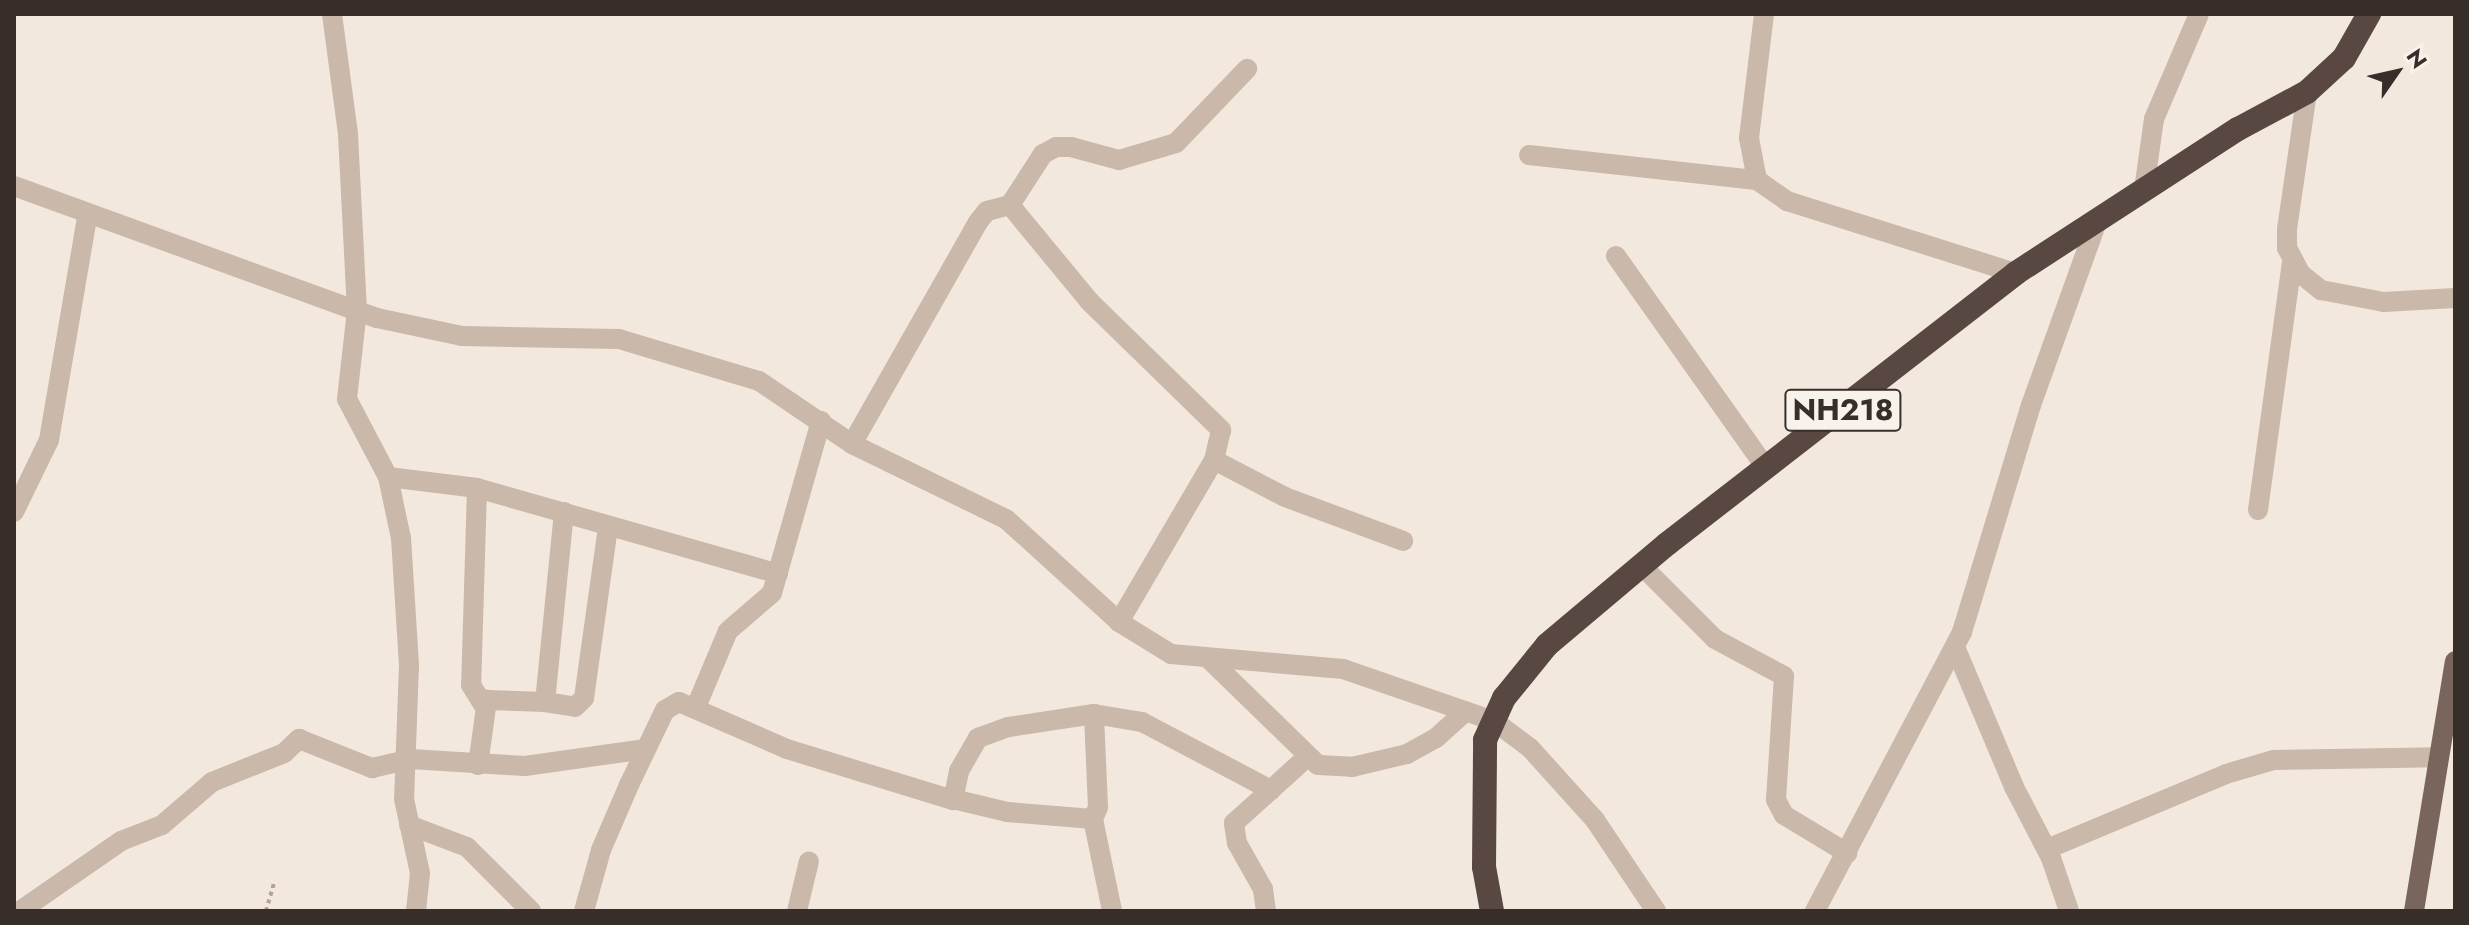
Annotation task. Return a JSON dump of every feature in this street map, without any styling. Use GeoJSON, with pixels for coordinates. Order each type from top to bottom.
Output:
{"type":"FeatureCollection","features":[{"type":"Feature","properties":{"kind":"highway","name":"NH218"},"geometry":{"type":"LineString","coordinates":[[1492,911],[1484,867],[1481,792],[1485,740],[1504,698],[1547,645],[1641,565],[2016,273],[2144,190],[2307,92],[2344,58],[2369,14]]}},
{"type":"Feature","properties":{"kind":"main road"},"geometry":{"type":"LineString","coordinates":[[2414,911],[2455,661]]}},
{"type":"Feature","properties":{"kind":"street"},"geometry":{"type":"LineString","coordinates":[[332,14],[348,134],[357,310],[347,399],[388,477],[401,538],[408,649],[403,760],[409,825],[420,873],[416,911]]}},
{"type":"Feature","properties":{"kind":"street"},"geometry":{"type":"LineString","coordinates":[[2144,190],[2154,119],[2199,14]]}},
{"type":"Feature","properties":{"kind":"street"},"geometry":{"type":"LineString","coordinates":[[1757,180],[1749,138],[1760,15]]}},
{"type":"Feature","properties":{"kind":"street"},"geometry":{"type":"LineString","coordinates":[[852,444],[978,222],[987,211],[1010,205],[1043,154],[1056,147],[1119,160],[1176,143],[1247,69]]}},
{"type":"Feature","properties":{"kind":"street"},"geometry":{"type":"LineString","coordinates":[[2258,510],[2292,261],[2287,229],[2307,92]]}},
{"type":"Feature","properties":{"kind":"street"},"geometry":{"type":"LineString","coordinates":[[1529,155],[1757,180],[1787,201],[2016,273]]}},
{"type":"Feature","properties":{"kind":"street"},"geometry":{"type":"LineString","coordinates":[[14,186],[357,310],[462,336],[584,337],[651,344],[759,381],[852,444],[1006,519],[1119,622],[1171,654],[1343,669],[1494,721],[1530,748],[1595,820],[1656,911]]}},
{"type":"Feature","properties":{"kind":"street"},"geometry":{"type":"LineString","coordinates":[[1010,205],[1089,301],[1213,418],[1222,442],[1119,622]]}},
{"type":"Feature","properties":{"kind":"street"},"geometry":{"type":"LineString","coordinates":[[14,512],[49,440],[88,213]]}},
{"type":"Feature","properties":{"kind":"street"},"geometry":{"type":"LineString","coordinates":[[1815,911],[1955,647],[2031,405],[2098,219]]}},
{"type":"Feature","properties":{"kind":"street"},"geometry":{"type":"LineString","coordinates":[[1616,256],[1767,469]]}},
{"type":"Feature","properties":{"kind":"street"},"geometry":{"type":"LineString","coordinates":[[2292,261],[2321,290],[2332,294],[2410,304],[2455,298]]}},
{"type":"Feature","properties":{"kind":"street"},"geometry":{"type":"LineString","coordinates":[[696,707],[728,631],[764,604],[778,574],[821,421]]}},
{"type":"Feature","properties":{"kind":"street"},"geometry":{"type":"LineString","coordinates":[[1214,460],[1285,497],[1403,541]]}},
{"type":"Feature","properties":{"kind":"street"},"geometry":{"type":"LineString","coordinates":[[388,477],[477,488],[778,574]]}},
{"type":"Feature","properties":{"kind":"street"},"geometry":{"type":"LineString","coordinates":[[477,488],[471,685],[483,704],[478,765]]}},
{"type":"Feature","properties":{"kind":"street"},"geometry":{"type":"LineString","coordinates":[[545,702],[564,512]]}},
{"type":"Feature","properties":{"kind":"street"},"geometry":{"type":"LineString","coordinates":[[483,704],[494,698],[575,707],[584,698],[608,527]]}},
{"type":"Feature","properties":{"kind":"street"},"geometry":{"type":"LineString","coordinates":[[1641,565],[1715,639],[1777,668],[1784,676],[1776,800],[1784,815],[1847,853]]}},
{"type":"Feature","properties":{"kind":"street"},"geometry":{"type":"LineString","coordinates":[[1955,647],[2047,849],[2069,911]]}},
{"type":"Feature","properties":{"kind":"street"},"geometry":{"type":"LineString","coordinates":[[1209,659],[1306,758],[1333,768],[1379,763],[1436,738],[1466,711]]}},
{"type":"Feature","properties":{"kind":"street"},"geometry":{"type":"LineString","coordinates":[[584,911],[601,850],[646,749],[665,710],[679,702],[787,749],[953,799],[1007,812],[1093,819]]}},
{"type":"Feature","properties":{"kind":"street"},"geometry":{"type":"LineString","coordinates":[[953,799],[968,750],[978,738],[1009,727],[1094,714],[1142,722],[1271,790]]}},
{"type":"Feature","properties":{"kind":"street"},"geometry":{"type":"LineString","coordinates":[[1094,714],[1098,807],[1093,819],[1112,911]]}},
{"type":"Feature","properties":{"kind":"street"},"geometry":{"type":"LineString","coordinates":[[20,911],[112,846],[162,825],[212,782],[284,753],[299,739],[372,768],[403,760],[525,766],[646,749]]}},
{"type":"Feature","properties":{"kind":"street"},"geometry":{"type":"LineString","coordinates":[[2047,849],[2213,779],[2274,760],[2330,755],[2438,757]]}},
{"type":"Feature","properties":{"kind":"street"},"geometry":{"type":"LineString","coordinates":[[1266,911],[1263,889],[1233,832],[1239,817],[1306,758]]}},
{"type":"Feature","properties":{"kind":"street"},"geometry":{"type":"LineString","coordinates":[[409,825],[467,847],[531,911]]}},
{"type":"Feature","properties":{"kind":"street"},"geometry":{"type":"LineString","coordinates":[[797,911],[809,861]]}},
{"type":"Feature","properties":{"kind":"path"},"geometry":{"type":"LineString","coordinates":[[266,911],[274,883]]}}]}
